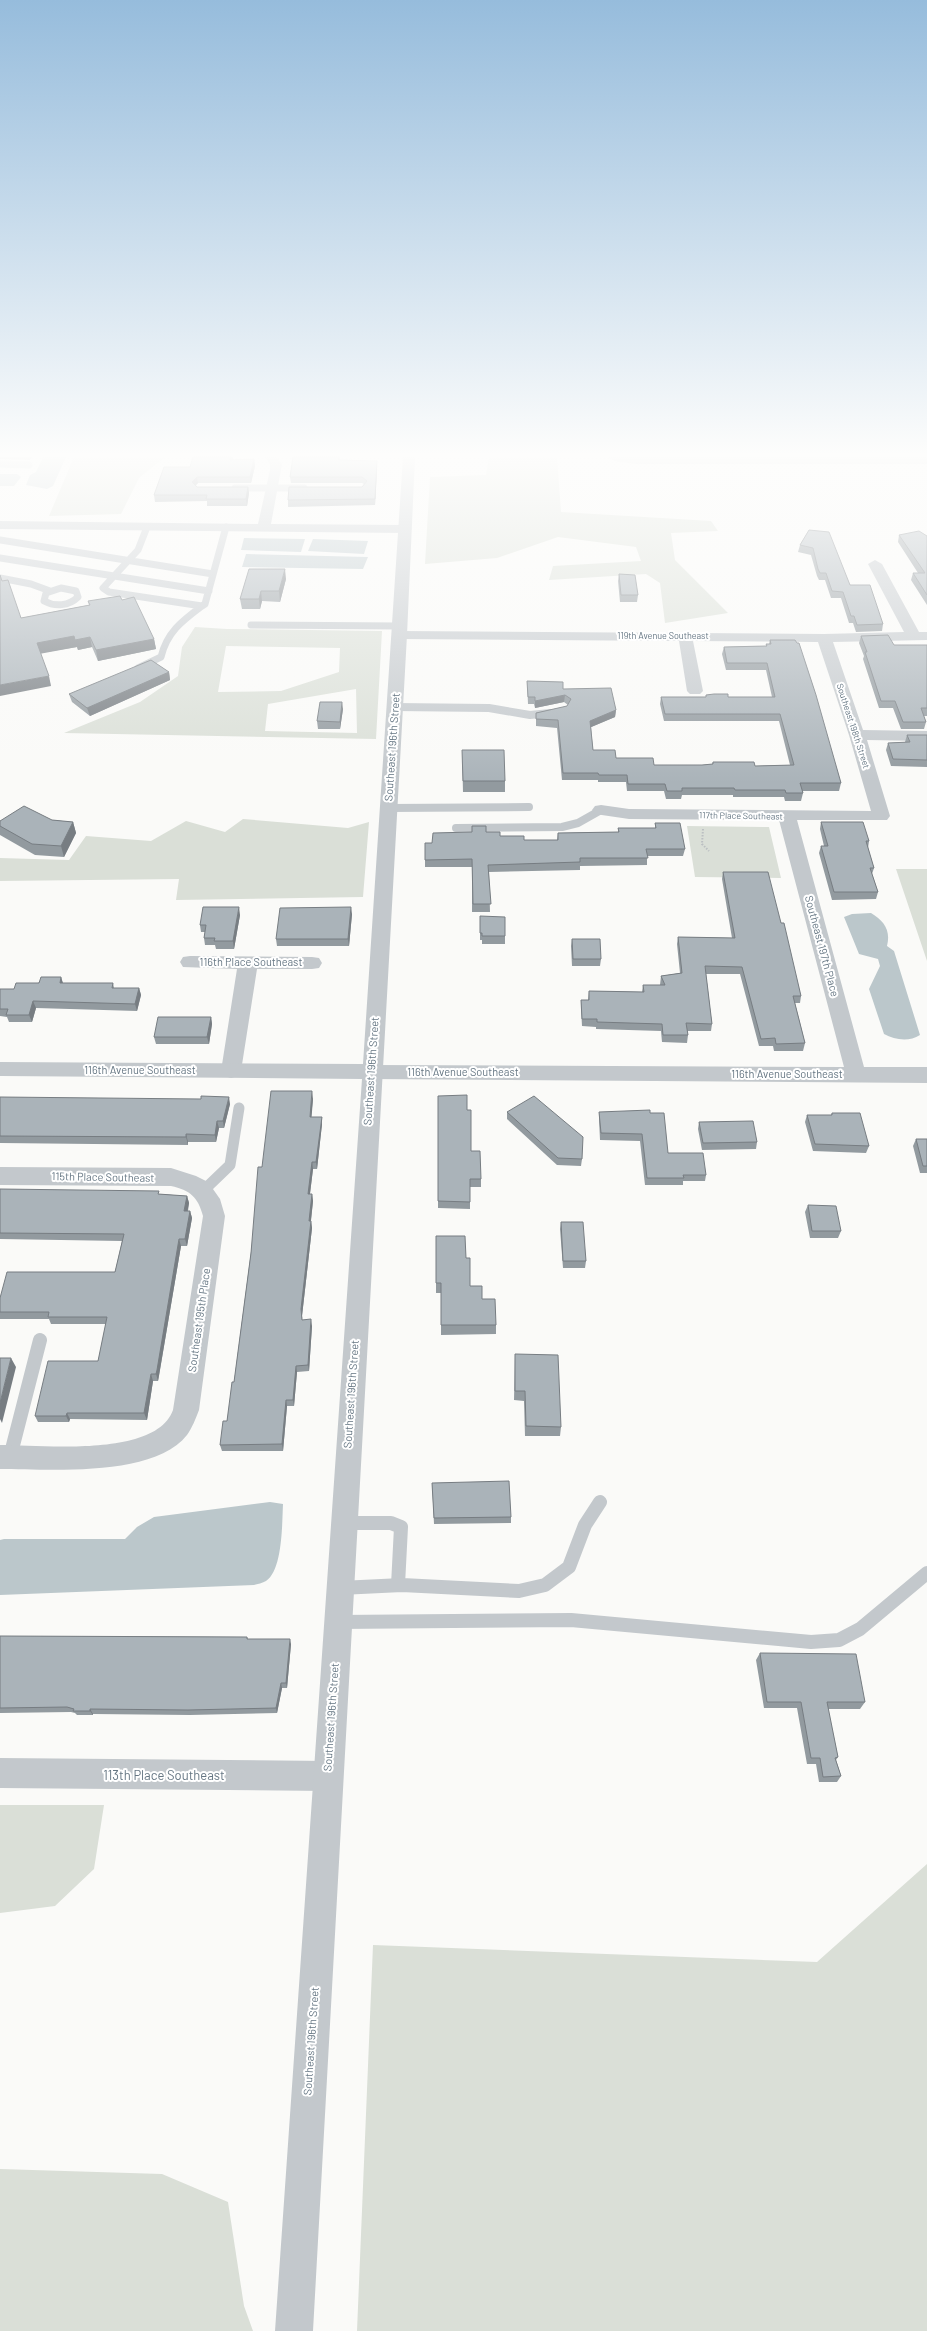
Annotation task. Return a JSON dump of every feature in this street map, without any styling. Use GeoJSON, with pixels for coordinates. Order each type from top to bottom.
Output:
{"type":"FeatureCollection","features":[{"type":"Feature","properties":{"kind":"street","name":"Southeast 196th Street"},"geometry":{"type":"LineString","coordinates":[[294,2331],[403,566]]}},
{"type":"Feature","properties":{"kind":"street"},"geometry":{"type":"LineString","coordinates":[[876,566],[920,636]]}},
{"type":"Feature","properties":{"kind":"street","name":"119th Avenue Southeast"},"geometry":{"type":"LineString","coordinates":[[400,630],[824,638],[920,636]]}},
{"type":"Feature","properties":{"kind":"street"},"geometry":{"type":"LineString","coordinates":[[685,636],[696,691]]}},
{"type":"Feature","properties":{"kind":"street","name":"Southeast 198th Street"},"geometry":{"type":"LineString","coordinates":[[824,638],[857,735],[881,816]]}},
{"type":"Feature","properties":{"kind":"street"},"geometry":{"type":"LineString","coordinates":[[857,735],[927,736]]}},
{"type":"Feature","properties":{"kind":"street","name":"117th Place Southeast"},"geometry":{"type":"LineString","coordinates":[[602,810],[629,814],[787,817],[881,816]]}},
{"type":"Feature","properties":{"kind":"street","name":"Southeast 197th Place"},"geometry":{"type":"LineString","coordinates":[[787,817],[856,1074]]}},
{"type":"Feature","properties":{"kind":"street","name":"116th Place Southeast"},"geometry":{"type":"LineString","coordinates":[[190,962],[312,963]]}},
{"type":"Feature","properties":{"kind":"street"},"geometry":{"type":"LineString","coordinates":[[231,1071],[248,962]]}},
{"type":"Feature","properties":{"kind":"street","name":"116th Avenue Southeast"},"geometry":{"type":"LineString","coordinates":[[0,1069],[927,1075]]}},
{"type":"Feature","properties":{"kind":"street","name":"115th Place Southeast"},"geometry":{"type":"LineString","coordinates":[[0,1176],[171,1177],[191,1181],[204,1190]]}},
{"type":"Feature","properties":{"kind":"street","name":"Southeast 195th Place"},"geometry":{"type":"LineString","coordinates":[[5,1457],[112,1456],[159,1442],[178,1427],[186,1410],[214,1216],[211,1201],[204,1190]]}},
{"type":"Feature","properties":{"kind":"street","name":"113th Place Southeast"},"geometry":{"type":"LineString","coordinates":[[0,1774],[328,1776]]}},
{"type":"Feature","properties":{"kind":"lane"},"geometry":{"type":"LineString","coordinates":[[49,566],[209,591]]}},
{"type":"Feature","properties":{"kind":"lane"},"geometry":{"type":"LineString","coordinates":[[123,566],[105,585],[105,590],[202,606]]}},
{"type":"Feature","properties":{"kind":"lane"},"geometry":{"type":"LineString","coordinates":[[163,566],[213,574]]}},
{"type":"Feature","properties":{"kind":"lane"},"geometry":{"type":"LineString","coordinates":[[132,670],[160,657],[166,636],[170,629],[205,604],[215,566]]}},
{"type":"Feature","properties":{"kind":"lane"},"geometry":{"type":"LineString","coordinates":[[0,578],[31,584],[50,591]]}},
{"type":"Feature","properties":{"kind":"lane"},"geometry":{"type":"LineString","coordinates":[[251,625],[400,630]]}},
{"type":"Feature","properties":{"kind":"lane"},"geometry":{"type":"LineString","coordinates":[[395,707],[489,708],[530,715],[549,714],[559,710]]}},
{"type":"Feature","properties":{"kind":"lane"},"geometry":{"type":"LineString","coordinates":[[388,808],[529,807]]}},
{"type":"Feature","properties":{"kind":"lane"},"geometry":{"type":"LineString","coordinates":[[456,828],[562,827],[578,823],[602,810]]}},
{"type":"Feature","properties":{"kind":"lane"},"geometry":{"type":"LineString","coordinates":[[204,1190],[230,1165],[239,1108]]}},
{"type":"Feature","properties":{"kind":"lane"},"geometry":{"type":"LineString","coordinates":[[5,1457],[40,1340]]}},
{"type":"Feature","properties":{"kind":"lane"},"geometry":{"type":"LineString","coordinates":[[339,1588],[398,1585],[519,1591],[545,1585],[570,1567],[585,1525],[600,1502]]}},
{"type":"Feature","properties":{"kind":"lane"},"geometry":{"type":"LineString","coordinates":[[343,1523],[391,1523],[401,1527],[398,1585]]}},
{"type":"Feature","properties":{"kind":"lane"},"geometry":{"type":"LineString","coordinates":[[337,1622],[571,1620],[630,1624],[811,1642],[839,1640],[860,1629],[927,1573]]}},
{"type":"Feature","properties":{"kind":"path"},"geometry":{"type":"LineString","coordinates":[[699,815],[704,832],[702,844],[709,851]]}},
{"type":"Feature","properties":{"kind":"shaded area"},"geometry":{"type":"Polygon","coordinates":[[[242,566],[364,566],[363,569],[242,567],[242,566]]]}},
{"type":"Feature","properties":{"kind":"shaded area"},"geometry":{"type":"Polygon","coordinates":[[[553,566],[681,566],[728,613],[665,623],[660,583],[646,574],[549,580],[553,566]]]}},
{"type":"Feature","properties":{"kind":"shaded area"},"geometry":{"type":"Polygon","coordinates":[[[195,627],[227,629],[382,631],[376,739],[64,733],[140,702],[178,676],[182,647],[195,627]],[[226,646],[218,692],[281,691],[339,672],[340,648],[226,646]],[[356,689],[268,704],[265,731],[357,733],[356,689]]]}},
{"type":"Feature","properties":{"kind":"shaded area"},"geometry":{"type":"Polygon","coordinates":[[[243,819],[348,828],[369,822],[363,897],[176,900],[179,879],[0,881],[0,858],[69,860],[86,836],[151,841],[186,821],[225,832],[243,819]]]}},
{"type":"Feature","properties":{"kind":"shaded area"},"geometry":{"type":"Polygon","coordinates":[[[687,826],[769,827],[781,878],[695,877],[687,826]]]}},
{"type":"Feature","properties":{"kind":"shaded area"},"geometry":{"type":"Polygon","coordinates":[[[896,869],[927,869],[927,961],[896,869]]]}},
{"type":"Feature","properties":{"kind":"shaded area"},"geometry":{"type":"Polygon","coordinates":[[[871,913],[880,919],[885,926],[888,935],[887,946],[894,951],[920,1035],[911,1039],[893,1038],[884,1034],[869,989],[880,966],[878,959],[859,954],[844,917],[852,914],[871,913]]]}},
{"type":"Feature","properties":{"kind":"shaded area"},"geometry":{"type":"Polygon","coordinates":[[[270,1502],[283,1504],[282,1533],[279,1557],[276,1567],[272,1575],[266,1581],[254,1585],[0,1595],[0,1540],[125,1539],[137,1527],[154,1517],[270,1502]]]}},
{"type":"Feature","properties":{"kind":"shaded area"},"geometry":{"type":"Polygon","coordinates":[[[0,1805],[104,1805],[94,1869],[55,1906],[0,1913],[0,1805]]]}},
{"type":"Feature","properties":{"kind":"shaded area"},"geometry":{"type":"Polygon","coordinates":[[[927,1864],[927,2331],[357,2331],[373,1945],[817,1962],[927,1864]]]}},
{"type":"Feature","properties":{"kind":"shaded area"},"geometry":{"type":"Polygon","coordinates":[[[0,2169],[162,2174],[228,2202],[244,2306],[253,2331],[0,2331],[0,2169]]]}},
{"type":"Feature","properties":{"kind":"building"},"geometry":{"type":"Polygon","coordinates":[[[817,566],[842,566],[850,585],[870,585],[883,624],[857,625],[854,616],[851,616],[843,592],[832,591],[826,573],[820,573],[817,566]]]}},
{"type":"Feature","properties":{"kind":"building"},"geometry":{"type":"Polygon","coordinates":[[[920,566],[927,566],[927,595],[913,573],[925,573],[920,566]]]}},
{"type":"Feature","properties":{"kind":"building"},"geometry":{"type":"Polygon","coordinates":[[[249,569],[285,569],[279,591],[261,591],[259,599],[240,599],[249,569]]]}},
{"type":"Feature","properties":{"kind":"building"},"geometry":{"type":"Polygon","coordinates":[[[619,574],[635,575],[638,595],[621,595],[619,574]]]}},
{"type":"Feature","properties":{"kind":"building"},"geometry":{"type":"Polygon","coordinates":[[[0,575],[2,581],[8,580],[21,618],[90,605],[88,601],[120,596],[122,600],[134,597],[154,639],[96,650],[90,637],[75,640],[74,636],[37,643],[49,676],[0,685],[0,575]]]}},
{"type":"Feature","properties":{"kind":"building"},"geometry":{"type":"Polygon","coordinates":[[[888,635],[894,645],[927,645],[927,708],[921,708],[926,722],[903,722],[895,701],[881,701],[861,636],[888,635]]]}},
{"type":"Feature","properties":{"kind":"building"},"geometry":{"type":"Polygon","coordinates":[[[770,640],[795,640],[799,643],[816,695],[841,783],[800,783],[803,793],[786,793],[785,790],[735,790],[734,788],[682,788],[682,791],[667,791],[665,784],[628,784],[627,775],[563,773],[558,720],[536,719],[536,713],[567,706],[571,699],[565,695],[535,701],[535,697],[528,697],[527,681],[563,682],[563,689],[611,688],[616,710],[590,721],[593,750],[615,750],[616,758],[653,758],[654,765],[702,765],[713,764],[713,762],[754,762],[755,766],[794,765],[780,714],[665,714],[661,697],[706,697],[706,695],[728,694],[728,697],[775,697],[767,663],[727,663],[724,647],[767,646],[766,644],[771,644],[770,640]]]}},
{"type":"Feature","properties":{"kind":"building"},"geometry":{"type":"Polygon","coordinates":[[[151,660],[169,672],[87,708],[69,694],[151,660]]]}},
{"type":"Feature","properties":{"kind":"building"},"geometry":{"type":"Polygon","coordinates":[[[320,702],[342,702],[340,722],[317,721],[320,702]]]}},
{"type":"Feature","properties":{"kind":"building"},"geometry":{"type":"Polygon","coordinates":[[[907,735],[927,735],[927,760],[893,759],[888,743],[910,742],[907,735]]]}},
{"type":"Feature","properties":{"kind":"building"},"geometry":{"type":"Polygon","coordinates":[[[462,750],[504,750],[505,781],[463,781],[462,750]]]}},
{"type":"Feature","properties":{"kind":"building"},"geometry":{"type":"Polygon","coordinates":[[[24,806],[52,820],[73,822],[61,846],[32,844],[0,826],[0,821],[24,806]]]}},
{"type":"Feature","properties":{"kind":"building"},"geometry":{"type":"Polygon","coordinates":[[[821,822],[863,822],[869,841],[866,841],[874,868],[870,868],[878,892],[834,892],[821,846],[828,846],[821,822]]]}},
{"type":"Feature","properties":{"kind":"building"},"geometry":{"type":"Polygon","coordinates":[[[655,823],[680,823],[685,849],[646,849],[648,858],[580,858],[580,862],[488,865],[491,904],[473,904],[472,859],[425,860],[425,843],[432,843],[433,833],[472,832],[472,826],[486,826],[486,832],[500,832],[500,836],[524,836],[524,840],[558,840],[558,833],[619,832],[618,828],[656,828],[655,823]]]}},
{"type":"Feature","properties":{"kind":"building"},"geometry":{"type":"Polygon","coordinates":[[[723,872],[768,872],[781,923],[784,923],[801,996],[793,996],[805,1043],[776,1044],[775,1038],[761,1039],[742,967],[705,966],[712,1024],[686,1023],[688,1035],[663,1035],[662,1024],[597,1022],[597,1019],[582,1019],[581,1000],[589,1000],[589,991],[644,992],[643,985],[665,985],[661,976],[682,973],[678,937],[735,938],[723,872]]]}},
{"type":"Feature","properties":{"kind":"building"},"geometry":{"type":"Polygon","coordinates":[[[203,907],[239,907],[233,941],[214,941],[215,938],[204,938],[206,925],[200,925],[203,907]]]}},
{"type":"Feature","properties":{"kind":"building"},"geometry":{"type":"Polygon","coordinates":[[[351,907],[348,939],[276,939],[280,908],[351,907]]]}},
{"type":"Feature","properties":{"kind":"building"},"geometry":{"type":"Polygon","coordinates":[[[480,916],[505,917],[505,936],[482,936],[482,933],[480,933],[480,916]]]}},
{"type":"Feature","properties":{"kind":"building"},"geometry":{"type":"Polygon","coordinates":[[[572,939],[600,939],[601,959],[573,959],[572,939]]]}},
{"type":"Feature","properties":{"kind":"building"},"geometry":{"type":"Polygon","coordinates":[[[41,977],[61,977],[60,983],[113,983],[112,988],[139,988],[135,1004],[33,1001],[29,1015],[6,1015],[8,1009],[0,1009],[0,989],[14,989],[16,983],[39,983],[41,977]]]}},
{"type":"Feature","properties":{"kind":"building"},"geometry":{"type":"Polygon","coordinates":[[[158,1017],[211,1017],[207,1037],[154,1037],[158,1017]]]}},
{"type":"Feature","properties":{"kind":"building"},"geometry":{"type":"Polygon","coordinates":[[[271,1091],[312,1091],[310,1117],[322,1117],[316,1162],[312,1162],[308,1194],[312,1194],[309,1221],[311,1221],[301,1309],[302,1320],[311,1319],[308,1365],[296,1366],[293,1400],[286,1400],[282,1444],[220,1445],[223,1421],[227,1421],[232,1382],[234,1382],[251,1253],[258,1167],[262,1167],[271,1091]]]}},
{"type":"Feature","properties":{"kind":"building"},"geometry":{"type":"Polygon","coordinates":[[[467,1095],[467,1110],[471,1110],[471,1151],[480,1151],[481,1179],[470,1179],[470,1202],[438,1201],[438,1096],[467,1095]]]}},
{"type":"Feature","properties":{"kind":"building"},"geometry":{"type":"Polygon","coordinates":[[[201,1096],[229,1097],[223,1121],[217,1121],[215,1135],[186,1134],[186,1137],[0,1136],[0,1097],[201,1099],[201,1096]]]}},
{"type":"Feature","properties":{"kind":"building"},"geometry":{"type":"Polygon","coordinates":[[[534,1096],[583,1137],[582,1159],[558,1158],[507,1112],[534,1096]]]}},
{"type":"Feature","properties":{"kind":"building"},"geometry":{"type":"Polygon","coordinates":[[[650,1110],[650,1113],[664,1113],[668,1153],[703,1153],[706,1175],[683,1175],[684,1178],[647,1178],[642,1134],[601,1133],[599,1112],[650,1110]]]}},
{"type":"Feature","properties":{"kind":"building"},"geometry":{"type":"Polygon","coordinates":[[[832,1113],[860,1113],[869,1146],[815,1144],[807,1115],[832,1115],[832,1113]]]}},
{"type":"Feature","properties":{"kind":"building"},"geometry":{"type":"Polygon","coordinates":[[[753,1121],[757,1142],[703,1143],[699,1122],[753,1121]]]}},
{"type":"Feature","properties":{"kind":"building"},"geometry":{"type":"Polygon","coordinates":[[[916,1139],[927,1139],[927,1166],[923,1166],[916,1139]]]}},
{"type":"Feature","properties":{"kind":"building"},"geometry":{"type":"Polygon","coordinates":[[[0,1189],[159,1191],[158,1194],[187,1196],[184,1211],[190,1211],[185,1239],[179,1239],[157,1370],[156,1374],[151,1374],[144,1413],[67,1413],[66,1416],[35,1416],[48,1361],[98,1361],[107,1317],[48,1317],[49,1312],[0,1312],[0,1298],[7,1272],[115,1272],[124,1234],[0,1233],[0,1189]]]}},
{"type":"Feature","properties":{"kind":"building"},"geometry":{"type":"Polygon","coordinates":[[[808,1205],[836,1206],[841,1231],[812,1231],[808,1205]]]}},
{"type":"Feature","properties":{"kind":"building"},"geometry":{"type":"Polygon","coordinates":[[[561,1222],[583,1222],[586,1261],[563,1261],[561,1222]]]}},
{"type":"Feature","properties":{"kind":"building"},"geometry":{"type":"Polygon","coordinates":[[[436,1236],[465,1236],[466,1258],[470,1258],[470,1286],[482,1286],[482,1299],[495,1299],[496,1325],[441,1325],[441,1283],[436,1283],[436,1236]]]}},
{"type":"Feature","properties":{"kind":"building"},"geometry":{"type":"Polygon","coordinates":[[[515,1354],[558,1355],[561,1427],[526,1426],[525,1391],[515,1391],[515,1354]]]}},
{"type":"Feature","properties":{"kind":"building"},"geometry":{"type":"Polygon","coordinates":[[[0,1358],[11,1358],[0,1403],[0,1358]]]}},
{"type":"Feature","properties":{"kind":"building"},"geometry":{"type":"Polygon","coordinates":[[[509,1481],[511,1517],[434,1518],[432,1483],[509,1481]]]}},
{"type":"Feature","properties":{"kind":"building"},"geometry":{"type":"Polygon","coordinates":[[[0,1636],[247,1637],[247,1639],[290,1639],[286,1683],[281,1683],[276,1708],[188,1710],[90,1709],[90,1711],[73,1711],[74,1709],[67,1707],[0,1708],[0,1636]]]}},
{"type":"Feature","properties":{"kind":"building"},"geometry":{"type":"Polygon","coordinates":[[[760,1653],[856,1654],[865,1702],[827,1702],[838,1757],[835,1758],[841,1776],[823,1777],[820,1758],[811,1758],[801,1702],[767,1702],[760,1653]]]}}]}
